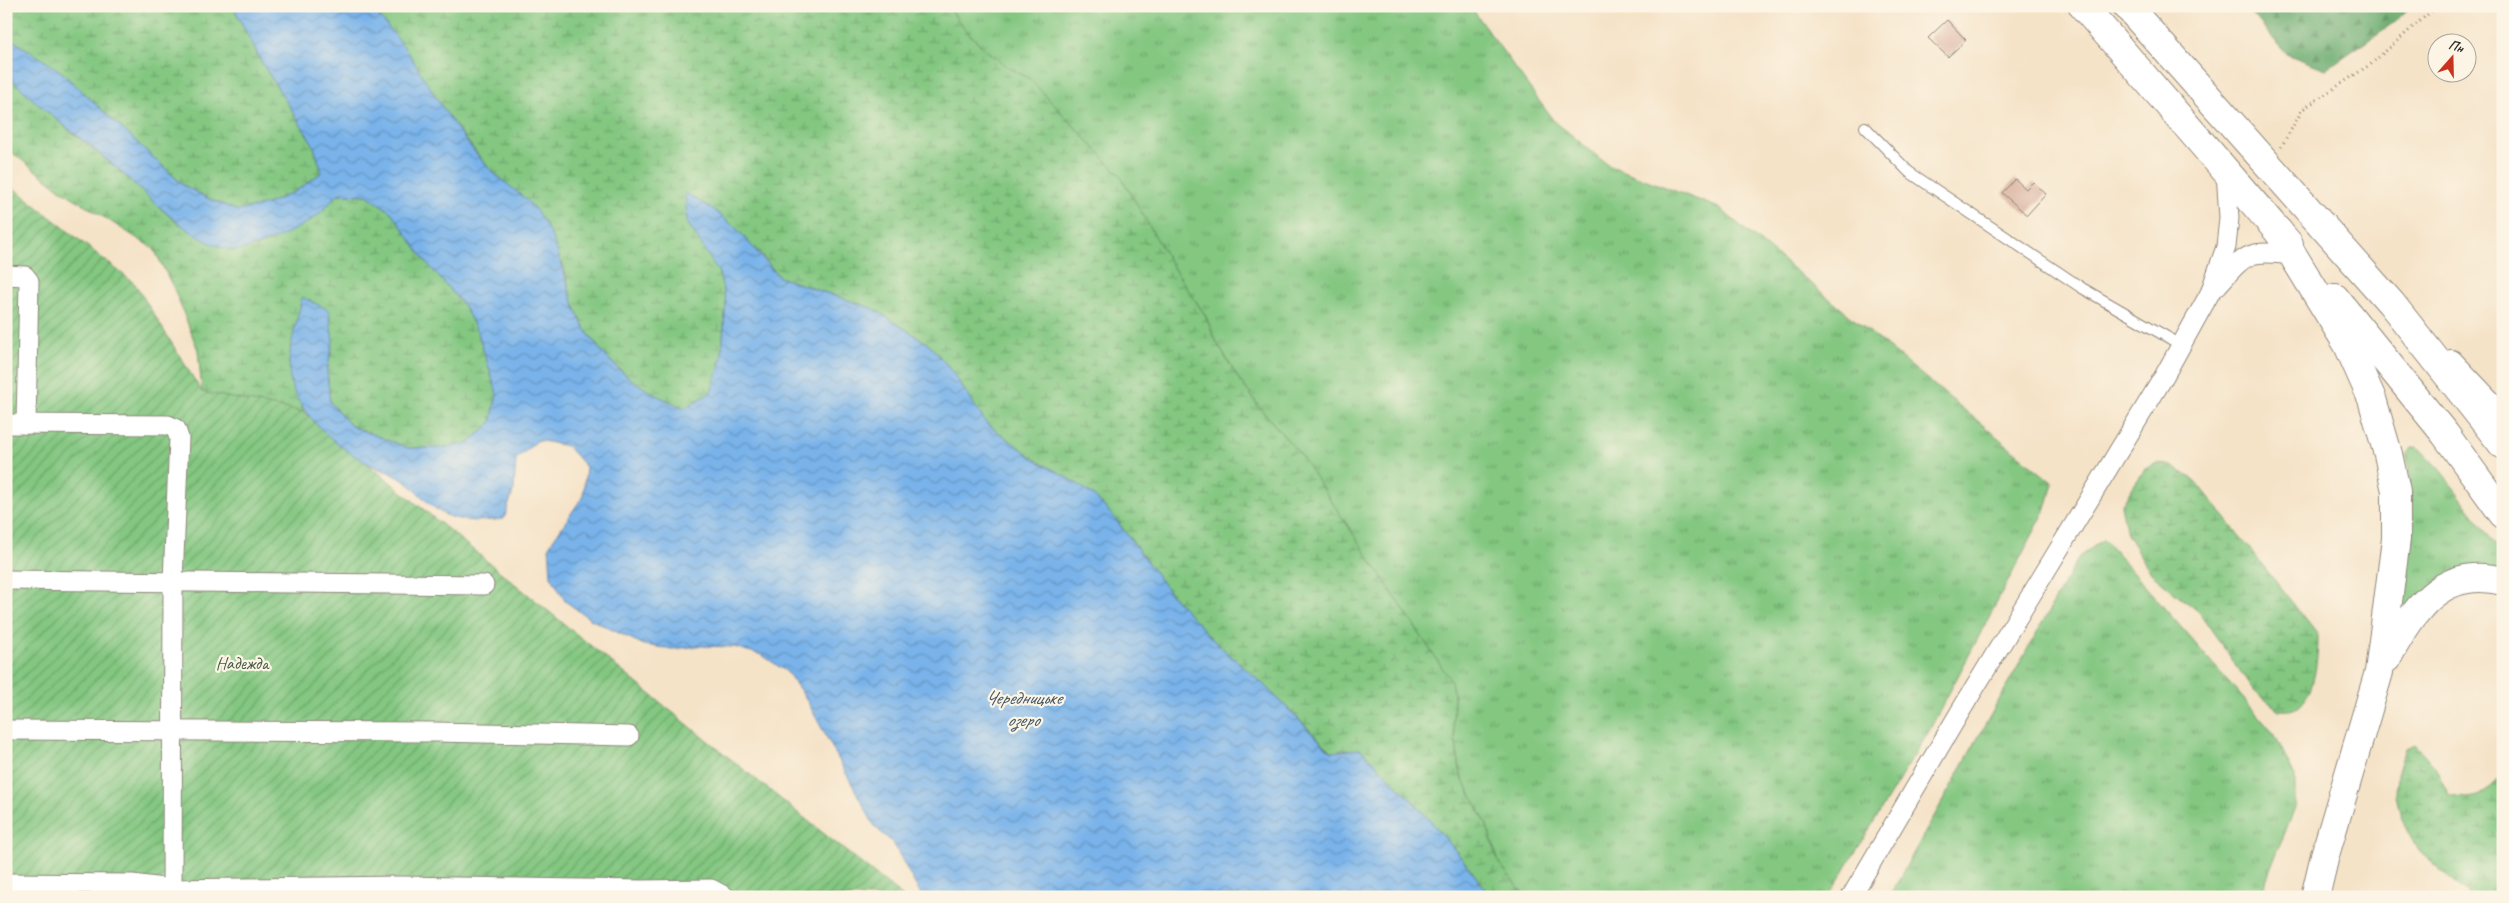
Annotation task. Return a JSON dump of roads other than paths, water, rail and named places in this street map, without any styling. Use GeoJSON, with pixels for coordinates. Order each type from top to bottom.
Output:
{"type":"FeatureCollection","features":[{"type":"Feature","properties":{"kind":"main road"},"geometry":{"type":"LineString","coordinates":[[2083,6],[2390,365],[2445,434],[2503,514]]}},
{"type":"Feature","properties":{"kind":"main road"},"geometry":{"type":"LineString","coordinates":[[2127,6],[2391,303],[2503,445]]}},
{"type":"Feature","properties":{"kind":"main road"},"geometry":{"type":"LineString","coordinates":[[2278,232],[2348,345],[2372,399],[2388,454],[2396,491],[2396,539],[2379,672],[2325,855],[2315,897]]}},
{"type":"Feature","properties":{"kind":"main road"},"geometry":{"type":"LineString","coordinates":[[2379,672],[2409,619],[2432,594],[2458,581],[2484,577],[2503,582]]}},
{"type":"Feature","properties":{"kind":"street"},"geometry":{"type":"LineString","coordinates":[[1851,897],[2181,345],[2210,293],[2226,247],[2230,218],[2226,172]]}},
{"type":"Feature","properties":{"kind":"street"},"geometry":{"type":"LineString","coordinates":[[2210,293],[2241,259],[2260,252],[2292,255]]}},
{"type":"Feature","properties":{"kind":"street"},"geometry":{"type":"LineString","coordinates":[[6,275],[25,276],[29,281],[26,424]]}},
{"type":"Feature","properties":{"kind":"street"},"geometry":{"type":"LineString","coordinates":[[2391,303],[2490,401],[2503,417]]}},
{"type":"Feature","properties":{"kind":"street"},"geometry":{"type":"LineString","coordinates":[[6,424],[168,425],[176,429],[179,438],[174,581],[171,893]]}},
{"type":"Feature","properties":{"kind":"street"},"geometry":{"type":"LineString","coordinates":[[6,580],[484,586]]}},
{"type":"Feature","properties":{"kind":"street"},"geometry":{"type":"LineString","coordinates":[[6,730],[426,732],[629,736]]}},
{"type":"Feature","properties":{"kind":"street"},"geometry":{"type":"LineString","coordinates":[[6,883],[132,884],[171,893],[401,886],[642,890],[711,889],[726,897]]}},
{"type":"Feature","properties":{"kind":"lane"},"geometry":{"type":"LineString","coordinates":[[1865,127],[1909,172],[2082,288],[2181,345]]}},
{"type":"Feature","properties":{"kind":"water","name":"Чередницьке озеро"},"geometry":{"type":"Polygon","coordinates":[[[233,6],[371,6],[408,53],[447,114],[475,153],[492,171],[529,202],[541,218],[553,240],[572,299],[590,336],[602,352],[631,379],[666,400],[685,408],[711,392],[721,363],[726,302],[719,273],[687,222],[685,193],[713,209],[737,229],[779,277],[874,309],[930,345],[951,370],[987,424],[1039,462],[1067,477],[1092,494],[1114,517],[1170,593],[1214,641],[1263,684],[1331,752],[1360,749],[1429,820],[1491,897],[922,897],[893,843],[875,827],[805,697],[787,672],[762,655],[734,647],[702,646],[672,649],[644,645],[590,619],[565,601],[551,576],[549,546],[583,496],[586,467],[567,446],[538,440],[516,459],[514,489],[504,519],[469,521],[448,516],[441,512],[400,478],[350,453],[326,434],[306,412],[292,387],[289,366],[302,297],[329,310],[333,342],[327,371],[330,402],[351,426],[408,448],[439,448],[469,443],[491,423],[497,394],[478,333],[464,306],[426,262],[391,212],[367,195],[338,194],[317,216],[300,227],[276,238],[241,250],[217,246],[185,228],[169,215],[113,165],[31,98],[6,73],[6,36],[59,70],[183,185],[209,199],[238,211],[267,204],[296,191],[322,172],[313,144],[262,63],[233,6]]]}},
{"type":"Feature","properties":{"kind":"park label","name":"Надежда"},"geometry":{"type":"Point","coordinates":[242,663]}}]}
